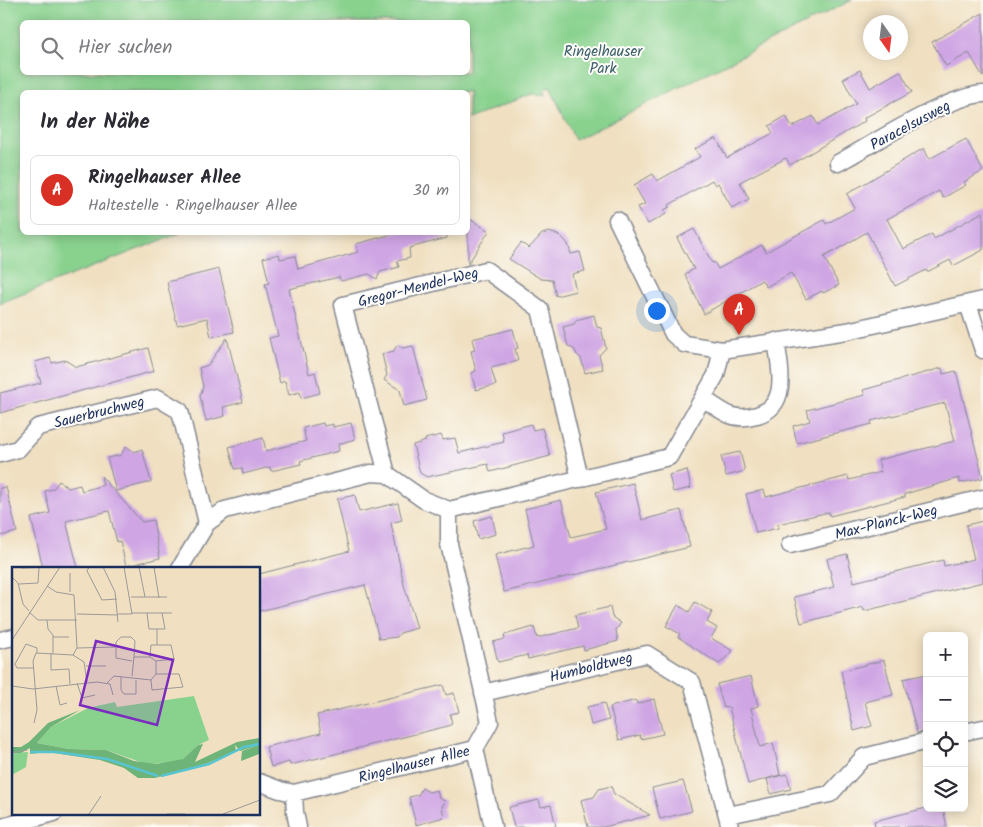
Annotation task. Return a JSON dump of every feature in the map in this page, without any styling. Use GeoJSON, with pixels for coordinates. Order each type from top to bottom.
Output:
{"type":"FeatureCollection","features":[{"type":"Feature","properties":{"kind":"street","name":"Paracelsusweg"},"geometry":{"type":"LineString","coordinates":[[838,163],[969,94],[983,94]]}},
{"type":"Feature","properties":{"kind":"street"},"geometry":{"type":"LineString","coordinates":[[617,220],[673,334],[684,344],[722,350],[847,331],[976,302],[983,350]]}},
{"type":"Feature","properties":{"kind":"street","name":"Gregor-Mendel-Weg"},"geometry":{"type":"LineString","coordinates":[[388,474],[343,305],[486,270],[540,309],[580,479]]}},
{"type":"Feature","properties":{"kind":"street"},"geometry":{"type":"LineString","coordinates":[[704,399],[731,416],[746,417],[765,412],[778,397],[782,374],[776,342]]}},
{"type":"Feature","properties":{"kind":"street"},"geometry":{"type":"LineString","coordinates":[[181,567],[207,523],[225,510],[371,472],[388,474],[424,500],[449,510],[669,457],[704,399],[716,375],[722,350]]}},
{"type":"Feature","properties":{"kind":"street","name":"Sauerbruchweg"},"geometry":{"type":"LineString","coordinates":[[0,454],[18,449],[38,427],[158,398],[180,412],[207,523]]}},
{"type":"Feature","properties":{"kind":"street","name":"Max-Planck-Weg"},"geometry":{"type":"LineString","coordinates":[[790,545],[983,498]]}},
{"type":"Feature","properties":{"kind":"street","name":"Ringelhauser Allee"},"geometry":{"type":"LineString","coordinates":[[260,782],[294,793],[475,749],[490,722],[449,544],[449,510]]}},
{"type":"Feature","properties":{"kind":"street","name":"Humboldtweg"},"geometry":{"type":"LineString","coordinates":[[483,693],[647,654],[692,682],[729,821]]}},
{"type":"Feature","properties":{"kind":"street"},"geometry":{"type":"LineString","coordinates":[[968,731],[983,728]]}},
{"type":"Feature","properties":{"kind":"street"},"geometry":{"type":"LineString","coordinates":[[729,821],[830,794],[864,757],[923,742]]}},
{"type":"Feature","properties":{"kind":"street"},"geometry":{"type":"LineString","coordinates":[[475,749],[493,827]]}},
{"type":"Feature","properties":{"kind":"street"},"geometry":{"type":"LineString","coordinates":[[294,793],[294,812],[298,827]]}},
{"type":"Feature","properties":{"kind":"street"},"geometry":{"type":"LineString","coordinates":[[2,827],[50,814]]}},
{"type":"Feature","properties":{"kind":"green space","name":"Ringelhauser Park"},"geometry":{"type":"Polygon","coordinates":[[[0,0],[852,0],[575,140],[550,87],[543,90],[545,95],[532,94],[470,118],[470,90],[20,90],[20,235],[175,235],[0,303],[0,0]]]}},
{"type":"Feature","properties":{"kind":"building"},"geometry":{"type":"Polygon","coordinates":[[[983,13],[983,77],[969,53],[946,66],[932,42],[983,13]]]}},
{"type":"Feature","properties":{"kind":"building"},"geometry":{"type":"Polygon","coordinates":[[[860,70],[870,88],[900,71],[912,92],[864,118],[865,121],[790,165],[786,158],[740,182],[749,199],[732,208],[718,183],[715,185],[712,180],[669,205],[670,207],[664,210],[666,214],[648,224],[638,207],[645,204],[634,185],[653,174],[657,181],[700,157],[695,149],[716,138],[727,158],[773,133],[769,126],[786,116],[792,127],[813,116],[818,125],[856,104],[843,79],[860,70]]]}},
{"type":"Feature","properties":{"kind":"building"},"geometry":{"type":"Polygon","coordinates":[[[966,139],[983,171],[964,182],[966,185],[943,198],[939,191],[887,219],[903,249],[932,234],[934,239],[983,212],[983,250],[953,266],[950,260],[895,286],[867,232],[824,257],[839,285],[806,299],[791,273],[766,287],[762,280],[704,314],[685,274],[694,269],[677,238],[694,229],[712,263],[714,262],[718,269],[762,245],[766,252],[824,220],[826,224],[855,208],[847,194],[924,148],[929,159],[966,139]]]}},
{"type":"Feature","properties":{"kind":"building"},"geometry":{"type":"Polygon","coordinates":[[[470,219],[489,231],[468,264],[468,235],[470,235],[470,219]]]}},
{"type":"Feature","properties":{"kind":"building"},"geometry":{"type":"Polygon","coordinates":[[[549,232],[561,236],[568,244],[571,254],[580,252],[585,271],[572,274],[576,291],[556,296],[552,280],[541,279],[509,259],[521,243],[529,248],[542,234],[549,232]]]}},
{"type":"Feature","properties":{"kind":"building"},"geometry":{"type":"Polygon","coordinates":[[[389,235],[447,235],[447,238],[409,248],[410,258],[397,261],[399,267],[380,272],[377,279],[369,274],[341,281],[339,277],[289,289],[309,374],[315,372],[320,393],[301,398],[300,392],[289,395],[285,381],[280,383],[269,338],[278,336],[265,284],[269,283],[263,258],[279,254],[280,259],[295,256],[298,269],[358,252],[356,244],[389,235]]]}},
{"type":"Feature","properties":{"kind":"building"},"geometry":{"type":"Polygon","coordinates":[[[219,269],[234,332],[211,337],[207,318],[177,325],[167,282],[219,269]]]}},
{"type":"Feature","properties":{"kind":"building"},"geometry":{"type":"Polygon","coordinates":[[[594,315],[597,327],[601,328],[606,348],[599,355],[603,369],[585,373],[581,358],[575,350],[568,346],[563,327],[574,324],[576,320],[594,315]]]}},
{"type":"Feature","properties":{"kind":"building"},"geometry":{"type":"Polygon","coordinates":[[[513,329],[518,348],[515,349],[518,361],[491,368],[496,385],[476,390],[471,373],[476,371],[471,351],[475,350],[472,339],[513,329]]]}},
{"type":"Feature","properties":{"kind":"building"},"geometry":{"type":"Polygon","coordinates":[[[227,338],[243,402],[223,407],[225,416],[206,421],[200,396],[203,387],[199,368],[208,365],[227,338]]]}},
{"type":"Feature","properties":{"kind":"building"},"geometry":{"type":"Polygon","coordinates":[[[397,345],[403,348],[413,346],[427,400],[404,406],[400,390],[384,380],[387,375],[382,354],[394,351],[397,345]]]}},
{"type":"Feature","properties":{"kind":"building"},"geometry":{"type":"Polygon","coordinates":[[[148,348],[154,371],[0,413],[0,393],[41,383],[35,362],[50,358],[52,363],[65,360],[76,367],[148,348]]]}},
{"type":"Feature","properties":{"kind":"building"},"geometry":{"type":"Polygon","coordinates":[[[942,368],[943,374],[956,371],[983,478],[960,483],[959,478],[905,494],[905,497],[830,516],[829,512],[778,524],[778,528],[756,533],[746,494],[764,490],[766,497],[848,476],[849,480],[881,472],[878,460],[955,441],[945,403],[871,421],[872,424],[797,443],[793,426],[810,421],[807,410],[865,395],[863,390],[942,368]]]}},
{"type":"Feature","properties":{"kind":"building"},"geometry":{"type":"Polygon","coordinates":[[[323,423],[324,426],[333,424],[333,427],[351,423],[355,439],[338,444],[339,451],[300,461],[301,464],[271,471],[270,467],[243,474],[242,468],[235,469],[229,447],[263,438],[266,451],[306,441],[303,428],[323,423]]]}},
{"type":"Feature","properties":{"kind":"building"},"geometry":{"type":"Polygon","coordinates":[[[531,424],[533,430],[542,428],[550,456],[490,472],[488,464],[427,477],[420,473],[413,445],[426,441],[425,439],[441,435],[443,440],[455,438],[459,453],[504,442],[502,432],[531,424]]]}},
{"type":"Feature","properties":{"kind":"building"},"geometry":{"type":"Polygon","coordinates":[[[126,446],[134,452],[142,449],[151,482],[116,491],[107,458],[121,455],[126,446]]]}},
{"type":"Feature","properties":{"kind":"building"},"geometry":{"type":"Polygon","coordinates":[[[740,452],[745,471],[726,476],[721,456],[740,452]]]}},
{"type":"Feature","properties":{"kind":"building"},"geometry":{"type":"Polygon","coordinates":[[[687,470],[691,488],[673,492],[669,475],[687,470]]]}},
{"type":"Feature","properties":{"kind":"building"},"geometry":{"type":"Polygon","coordinates":[[[101,476],[142,522],[153,520],[160,558],[126,566],[120,541],[117,542],[109,511],[66,521],[78,567],[43,567],[31,518],[50,513],[45,491],[53,489],[59,481],[68,488],[80,485],[82,491],[103,485],[101,476]]]}},
{"type":"Feature","properties":{"kind":"building"},"geometry":{"type":"Polygon","coordinates":[[[633,483],[642,520],[681,510],[690,547],[504,592],[495,555],[534,545],[525,509],[561,500],[571,537],[606,529],[596,492],[633,483]]]}},
{"type":"Feature","properties":{"kind":"building"},"geometry":{"type":"Polygon","coordinates":[[[6,487],[17,532],[0,536],[0,488],[6,487]]]}},
{"type":"Feature","properties":{"kind":"building"},"geometry":{"type":"Polygon","coordinates":[[[355,495],[359,512],[398,503],[402,520],[391,523],[404,585],[417,628],[400,633],[397,637],[379,639],[365,585],[260,611],[260,574],[349,551],[337,499],[355,495]]]}},
{"type":"Feature","properties":{"kind":"building"},"geometry":{"type":"Polygon","coordinates":[[[492,516],[496,534],[478,539],[474,521],[492,516]]]}},
{"type":"Feature","properties":{"kind":"building"},"geometry":{"type":"Polygon","coordinates":[[[983,521],[983,582],[864,611],[863,607],[801,623],[794,597],[834,587],[827,559],[847,554],[854,582],[943,560],[944,566],[974,559],[966,525],[983,521]]]}},
{"type":"Feature","properties":{"kind":"building"},"geometry":{"type":"Polygon","coordinates":[[[695,602],[712,612],[707,622],[717,628],[711,638],[733,651],[719,664],[678,637],[680,634],[666,626],[678,605],[689,612],[695,602]]]}},
{"type":"Feature","properties":{"kind":"building"},"geometry":{"type":"Polygon","coordinates":[[[610,607],[612,617],[621,623],[616,630],[618,641],[584,650],[583,646],[528,659],[527,655],[498,662],[493,642],[505,639],[504,635],[534,627],[537,638],[578,628],[575,615],[610,607]]]}},
{"type":"Feature","properties":{"kind":"building"},"geometry":{"type":"Polygon","coordinates":[[[884,660],[893,695],[865,702],[872,726],[854,731],[841,671],[884,660]]]}},
{"type":"Feature","properties":{"kind":"building"},"geometry":{"type":"Polygon","coordinates":[[[923,675],[923,732],[917,733],[903,679],[923,675]]]}},
{"type":"Feature","properties":{"kind":"building"},"geometry":{"type":"Polygon","coordinates":[[[751,676],[758,706],[751,708],[760,747],[773,743],[780,775],[748,784],[729,707],[724,708],[717,684],[751,676]]]}},
{"type":"Feature","properties":{"kind":"building"},"geometry":{"type":"Polygon","coordinates":[[[443,685],[446,695],[454,693],[459,712],[450,714],[452,724],[448,726],[290,765],[289,762],[271,767],[266,747],[321,733],[317,715],[443,685]]]}},
{"type":"Feature","properties":{"kind":"building"},"geometry":{"type":"Polygon","coordinates":[[[654,699],[663,734],[641,739],[640,735],[619,740],[610,707],[636,700],[637,704],[654,699]]]}},
{"type":"Feature","properties":{"kind":"building"},"geometry":{"type":"Polygon","coordinates":[[[604,703],[609,720],[591,725],[587,707],[604,703]]]}},
{"type":"Feature","properties":{"kind":"building"},"geometry":{"type":"Polygon","coordinates":[[[787,774],[791,789],[771,794],[767,779],[787,774]]]}},
{"type":"Feature","properties":{"kind":"building"},"geometry":{"type":"Polygon","coordinates":[[[683,781],[692,811],[660,819],[652,788],[683,781]]]}},
{"type":"Feature","properties":{"kind":"building"},"geometry":{"type":"Polygon","coordinates":[[[611,786],[614,794],[650,815],[604,827],[588,827],[581,800],[594,797],[599,789],[611,786]]]}},
{"type":"Feature","properties":{"kind":"building"},"geometry":{"type":"Polygon","coordinates":[[[422,788],[429,792],[437,790],[439,798],[445,801],[442,807],[444,817],[416,825],[409,797],[418,795],[422,788]]]}},
{"type":"Feature","properties":{"kind":"building"},"geometry":{"type":"Polygon","coordinates":[[[539,800],[541,807],[551,805],[556,827],[514,827],[509,807],[539,800]]]}},
{"type":"Feature","properties":{"kind":"building"},"geometry":{"type":"Polygon","coordinates":[[[923,809],[923,812],[944,812],[947,827],[875,827],[874,821],[923,809]]]}},
{"type":"Feature","properties":{"kind":"place","name":"Ringelhauser Allee"},"geometry":{"type":"Point","coordinates":[739,335]}}]}
